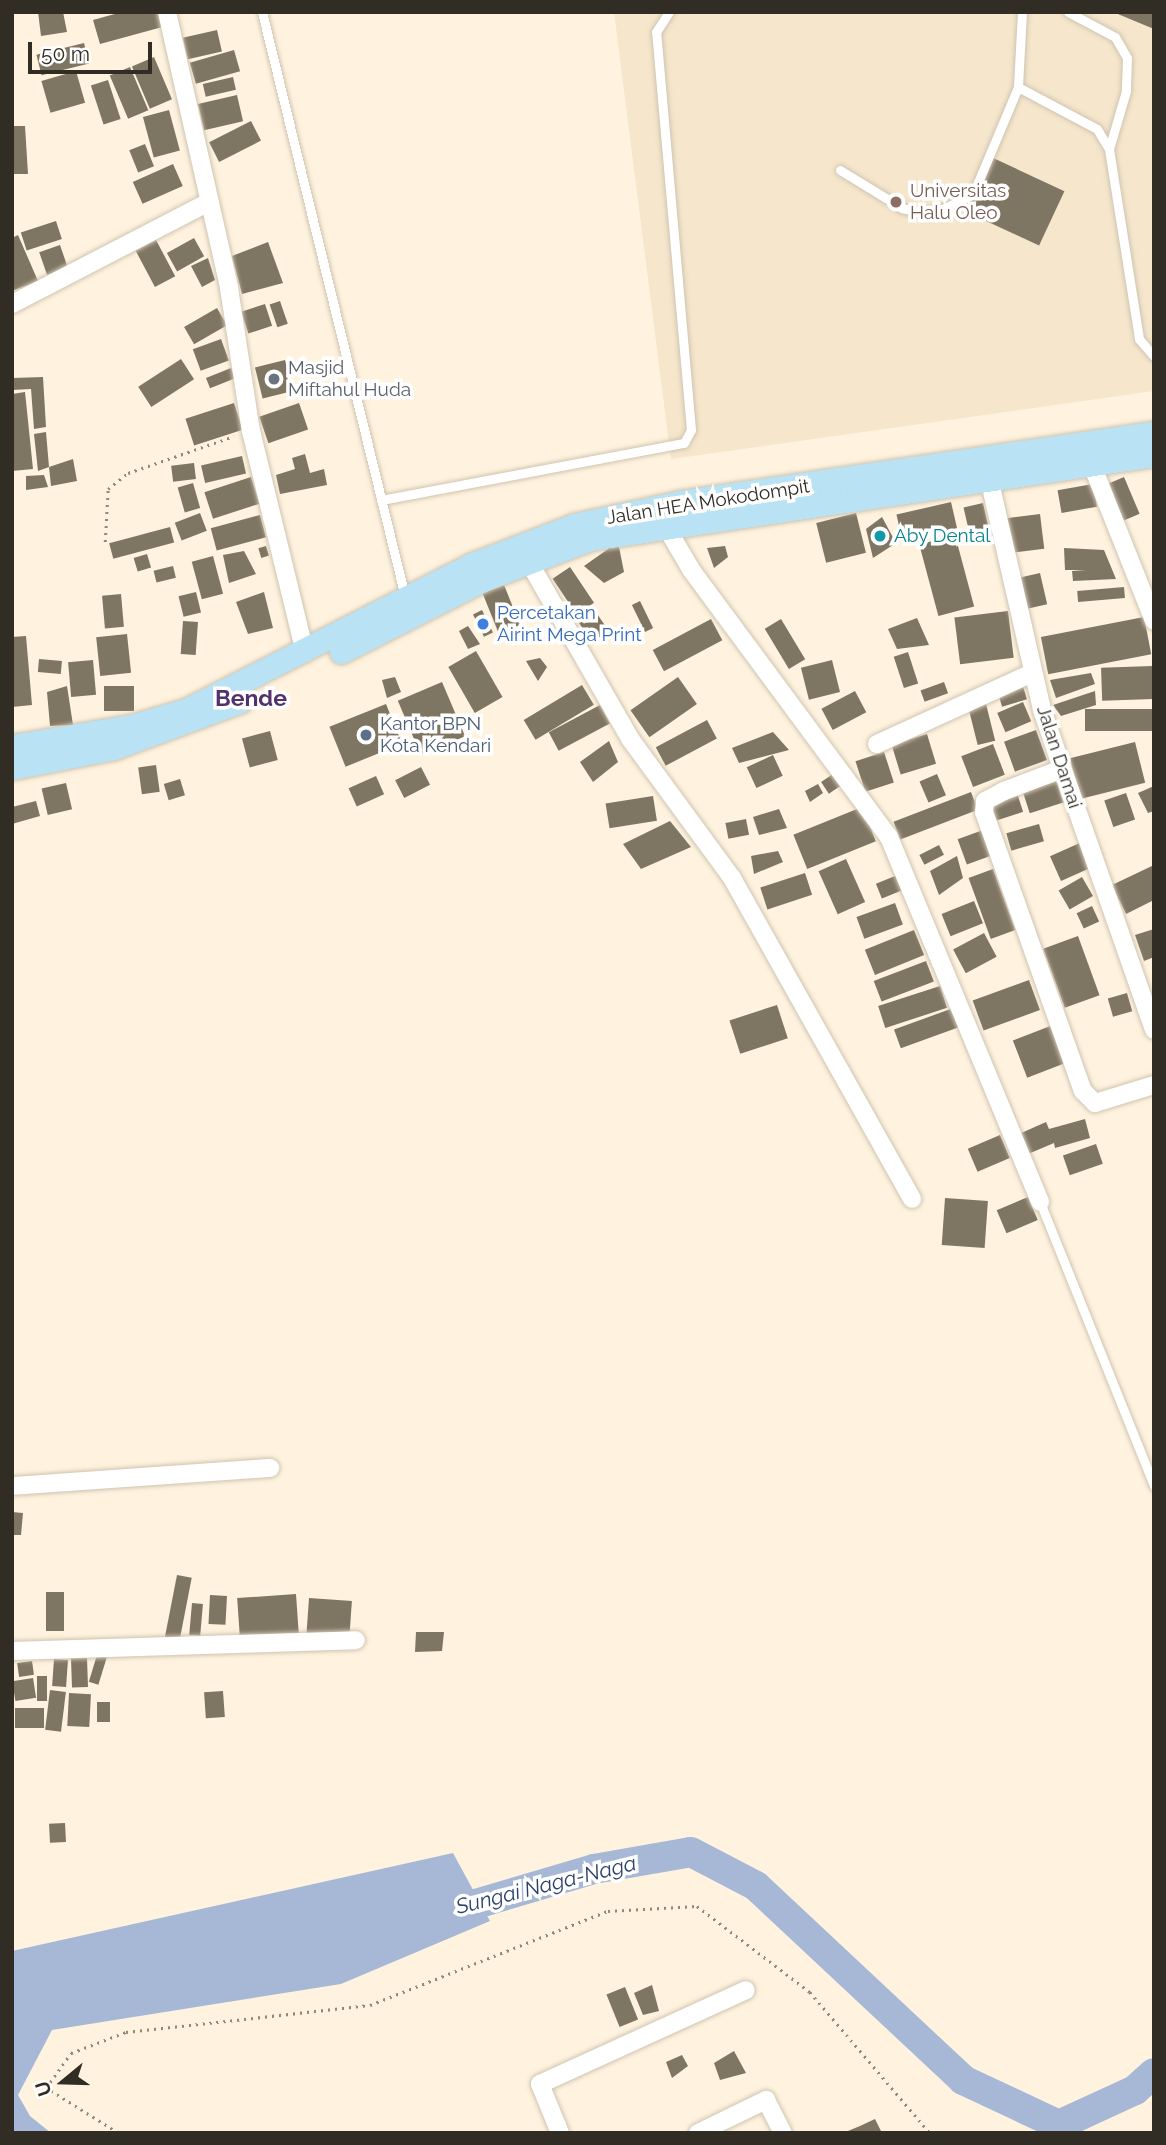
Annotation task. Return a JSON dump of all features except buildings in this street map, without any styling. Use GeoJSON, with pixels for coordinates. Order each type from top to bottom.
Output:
{"type":"FeatureCollection","features":[{"type":"Feature","properties":{"kind":"street"},"geometry":{"type":"LineString","coordinates":[[166,12],[209,202],[251,431],[305,652]]}},
{"type":"Feature","properties":{"kind":"street"},"geometry":{"type":"LineString","coordinates":[[12,304],[209,202]]}},
{"type":"Feature","properties":{"kind":"street","name":"Jalan HEA Mokodompit"},"geometry":{"type":"LineString","coordinates":[[12,746],[70,747],[211,716],[529,562],[590,539],[665,525],[761,501],[1154,433]]}},
{"type":"Feature","properties":{"kind":"street","name":"Jalan HEA Mokodompit"},"geometry":{"type":"LineString","coordinates":[[12,768],[186,710],[407,602],[473,564],[574,525],[761,501],[989,478],[1090,460],[1154,455]]}},
{"type":"Feature","properties":{"kind":"street"},"geometry":{"type":"LineString","coordinates":[[1090,460],[1154,621]]}},
{"type":"Feature","properties":{"kind":"street","name":"Jalan Damai"},"geometry":{"type":"LineString","coordinates":[[989,478],[1032,673],[1062,769],[1154,1030]]}},
{"type":"Feature","properties":{"kind":"street"},"geometry":{"type":"LineString","coordinates":[[665,525],[692,571],[889,837],[1040,1202]]}},
{"type":"Feature","properties":{"kind":"street"},"geometry":{"type":"LineString","coordinates":[[529,562],[643,758],[732,878],[912,1199]]}},
{"type":"Feature","properties":{"kind":"street"},"geometry":{"type":"LineString","coordinates":[[877,744],[1032,673]]}},
{"type":"Feature","properties":{"kind":"street"},"geometry":{"type":"LineString","coordinates":[[1062,769],[1004,791],[985,802],[984,812],[1083,1091],[1095,1103],[1154,1085]]}},
{"type":"Feature","properties":{"kind":"street"},"geometry":{"type":"LineString","coordinates":[[12,1486],[270,1468]]}},
{"type":"Feature","properties":{"kind":"street"},"geometry":{"type":"LineString","coordinates":[[12,1651],[356,1640]]}},
{"type":"Feature","properties":{"kind":"street"},"geometry":{"type":"LineString","coordinates":[[560,2133],[540,2084],[746,1990]]}},
{"type":"Feature","properties":{"kind":"street"},"geometry":{"type":"LineString","coordinates":[[698,2133],[766,2101],[783,2133]]}},
{"type":"Feature","properties":{"kind":"lane"},"geometry":{"type":"LineString","coordinates":[[262,12],[407,602]]}},
{"type":"Feature","properties":{"kind":"lane"},"geometry":{"type":"LineString","coordinates":[[381,500],[684,443],[691,430],[656,32],[669,12]]}},
{"type":"Feature","properties":{"kind":"lane"},"geometry":{"type":"LineString","coordinates":[[840,170],[902,208],[924,213],[945,208],[973,194],[1018,87],[1022,12]]}},
{"type":"Feature","properties":{"kind":"lane"},"geometry":{"type":"LineString","coordinates":[[1068,12],[1115,37],[1127,58],[1126,91],[1109,149]]}},
{"type":"Feature","properties":{"kind":"lane"},"geometry":{"type":"LineString","coordinates":[[1018,87],[1097,129],[1109,149],[1139,339],[1154,356]]}},
{"type":"Feature","properties":{"kind":"lane"},"geometry":{"type":"LineString","coordinates":[[1040,1202],[1154,1486]]}},
{"type":"Feature","properties":{"kind":"path"},"geometry":{"type":"LineString","coordinates":[[105,542],[103,503],[108,489],[128,473],[251,431]]}},
{"type":"Feature","properties":{"kind":"path"},"geometry":{"type":"LineString","coordinates":[[118,2133],[46,2088],[71,2053],[126,2032],[370,2005],[608,1911],[697,1906],[810,1992],[930,2133]]}},
{"type":"Feature","properties":{"kind":"shaded area","name":"Universitas Halu Oleo"},"geometry":{"type":"Polygon","coordinates":[[[614,12],[1154,12],[1154,391],[671,459],[614,12]]]}},
{"type":"Feature","properties":{"kind":"water"},"geometry":{"type":"Polygon","coordinates":[[[453,1853],[490,1921],[341,1984],[52,2030],[18,2095],[30,2116],[51,2133],[12,2133],[12,1951],[453,1853]]]}},
{"type":"Feature","properties":{"kind":"waterway","name":"Sungai Naga-Naga"},"geometry":{"type":"LineString","coordinates":[[442,1914],[594,1869],[691,1852],[756,1886],[963,2080],[1059,2125],[1135,2090],[1154,2073]]}},
{"type":"Feature","properties":{"kind":"place","name":"Universitas Halu Oleo"},"geometry":{"type":"Point","coordinates":[896,202]}},
{"type":"Feature","properties":{"kind":"place","name":"Masjid Miftahul Huda"},"geometry":{"type":"Point","coordinates":[274,379]}},
{"type":"Feature","properties":{"kind":"place","name":"Aby Dental"},"geometry":{"type":"Point","coordinates":[880,536]}},
{"type":"Feature","properties":{"kind":"place","name":"Percetakan Airint Mega Print"},"geometry":{"type":"Point","coordinates":[483,624]}},
{"type":"Feature","properties":{"kind":"place","name":"Kantor BPN Kota Kendari"},"geometry":{"type":"Point","coordinates":[366,735]}},
{"type":"Feature","properties":{"kind":"district","name":"Bende"},"geometry":{"type":"Point","coordinates":[251,698]}}]}
